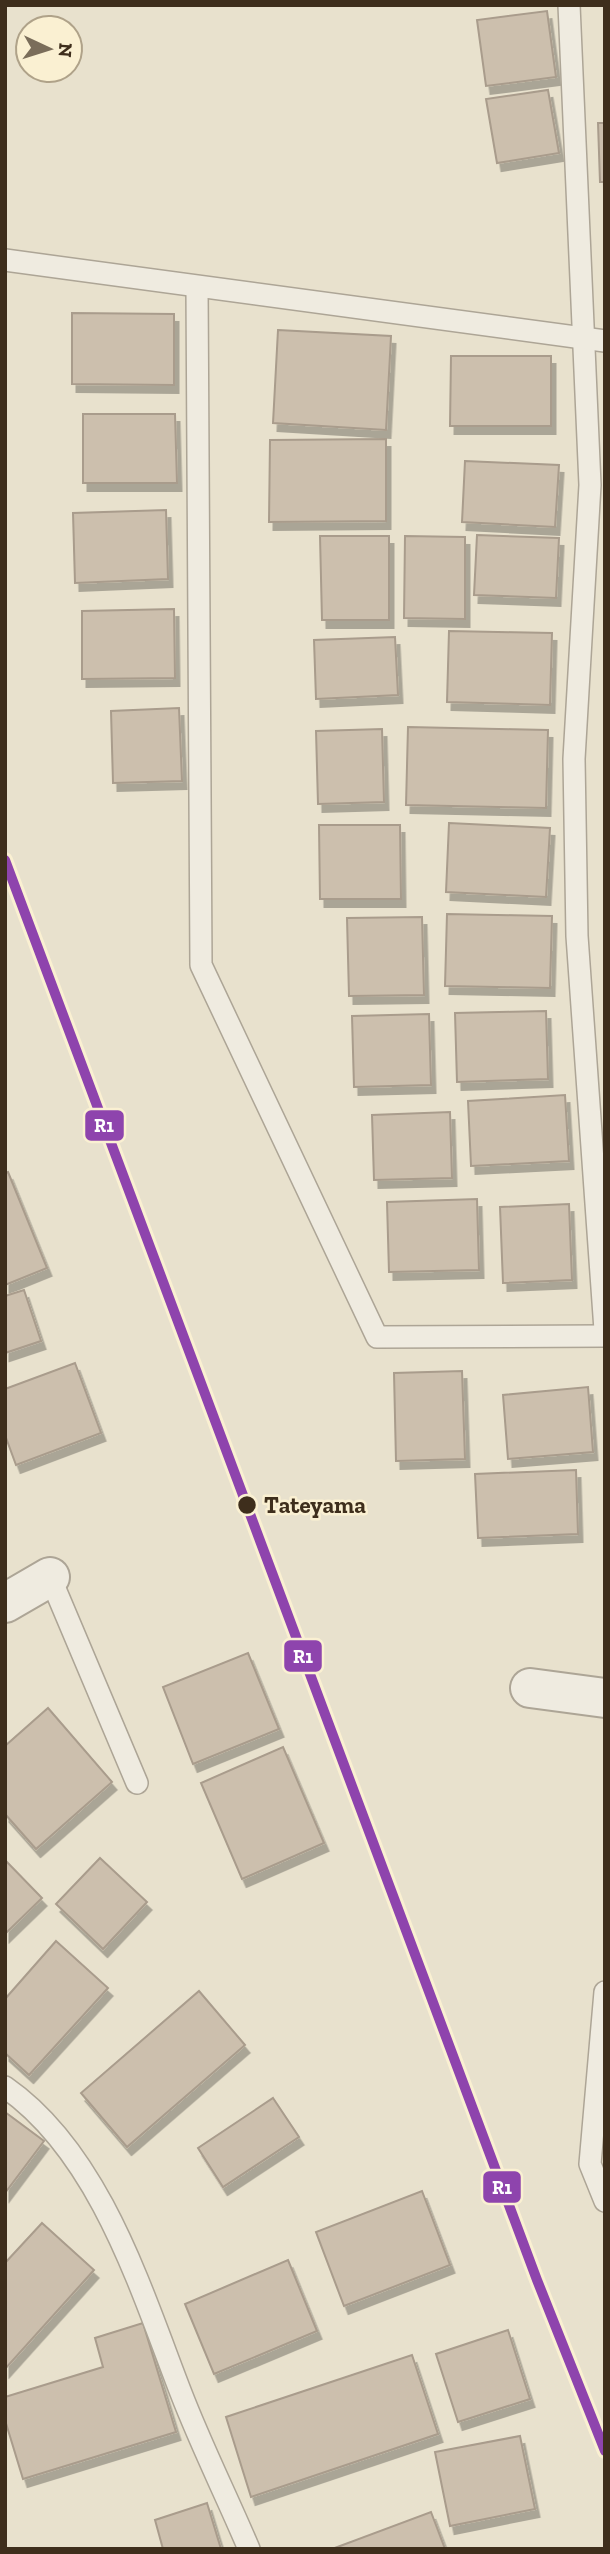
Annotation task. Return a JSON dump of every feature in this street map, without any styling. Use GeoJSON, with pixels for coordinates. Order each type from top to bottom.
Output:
{"type":"FeatureCollection","features":[{"type":"Feature","properties":{"kind":"street"},"geometry":{"type":"LineString","coordinates":[[5,1603],[50,1577]]}},
{"type":"Feature","properties":{"kind":"street"},"geometry":{"type":"LineString","coordinates":[[530,1688],[605,1698]]}},
{"type":"Feature","properties":{"kind":"lane"},"geometry":{"type":"LineString","coordinates":[[569,5],[595,341],[590,485],[574,759],[577,936],[605,1330]]}},
{"type":"Feature","properties":{"kind":"lane"},"geometry":{"type":"LineString","coordinates":[[5,260],[595,341]]}},
{"type":"Feature","properties":{"kind":"lane"},"geometry":{"type":"LineString","coordinates":[[197,287],[201,965],[377,1337],[605,1336]]}},
{"type":"Feature","properties":{"kind":"lane"},"geometry":{"type":"LineString","coordinates":[[50,1577],[137,1783]]}},
{"type":"Feature","properties":{"kind":"lane"},"geometry":{"type":"LineString","coordinates":[[605,1992],[590,2164],[605,2201]]}},
{"type":"Feature","properties":{"kind":"lane"},"geometry":{"type":"LineString","coordinates":[[5,2087],[23,2100],[64,2146],[106,2210],[136,2273],[182,2396],[250,2549]]}},
{"type":"Feature","properties":{"kind":"building"},"geometry":{"type":"Polygon","coordinates":[[[547,11],[556,77],[486,86],[477,20],[547,11]]]}},
{"type":"Feature","properties":{"kind":"building"},"geometry":{"type":"Polygon","coordinates":[[[548,90],[559,153],[497,163],[486,99],[548,90]]]}},
{"type":"Feature","properties":{"kind":"building"},"geometry":{"type":"Polygon","coordinates":[[[598,123],[605,123],[605,182],[600,182],[598,123]]]}},
{"type":"Feature","properties":{"kind":"building"},"geometry":{"type":"Polygon","coordinates":[[[72,313],[174,314],[174,385],[72,384],[72,313]]]}},
{"type":"Feature","properties":{"kind":"building"},"geometry":{"type":"Polygon","coordinates":[[[278,330],[391,336],[386,430],[273,423],[278,330]]]}},
{"type":"Feature","properties":{"kind":"building"},"geometry":{"type":"Polygon","coordinates":[[[451,356],[551,356],[551,426],[450,426],[451,356]]]}},
{"type":"Feature","properties":{"kind":"building"},"geometry":{"type":"Polygon","coordinates":[[[83,414],[175,414],[177,483],[83,483],[83,414]]]}},
{"type":"Feature","properties":{"kind":"building"},"geometry":{"type":"Polygon","coordinates":[[[386,439],[386,521],[269,522],[270,440],[386,439]]]}},
{"type":"Feature","properties":{"kind":"building"},"geometry":{"type":"Polygon","coordinates":[[[465,461],[559,465],[555,527],[462,522],[465,461]]]}},
{"type":"Feature","properties":{"kind":"building"},"geometry":{"type":"Polygon","coordinates":[[[166,510],[168,579],[75,583],[73,513],[166,510]]]}},
{"type":"Feature","properties":{"kind":"building"},"geometry":{"type":"Polygon","coordinates":[[[477,535],[559,538],[556,598],[474,595],[477,535]]]}},
{"type":"Feature","properties":{"kind":"building"},"geometry":{"type":"Polygon","coordinates":[[[320,536],[389,536],[389,620],[322,620],[320,536]]]}},
{"type":"Feature","properties":{"kind":"building"},"geometry":{"type":"Polygon","coordinates":[[[405,536],[465,537],[465,619],[404,618],[405,536]]]}},
{"type":"Feature","properties":{"kind":"building"},"geometry":{"type":"Polygon","coordinates":[[[174,609],[175,678],[82,679],[82,611],[174,609]]]}},
{"type":"Feature","properties":{"kind":"building"},"geometry":{"type":"Polygon","coordinates":[[[449,631],[552,633],[550,705],[447,702],[449,631]]]}},
{"type":"Feature","properties":{"kind":"building"},"geometry":{"type":"Polygon","coordinates":[[[395,637],[398,695],[316,699],[314,640],[395,637]]]}},
{"type":"Feature","properties":{"kind":"building"},"geometry":{"type":"Polygon","coordinates":[[[179,708],[182,781],[113,783],[111,711],[179,708]]]}},
{"type":"Feature","properties":{"kind":"building"},"geometry":{"type":"Polygon","coordinates":[[[408,727],[548,730],[546,808],[406,805],[408,727]]]}},
{"type":"Feature","properties":{"kind":"building"},"geometry":{"type":"Polygon","coordinates":[[[382,729],[384,802],[318,804],[316,731],[382,729]]]}},
{"type":"Feature","properties":{"kind":"building"},"geometry":{"type":"Polygon","coordinates":[[[449,823],[550,828],[546,897],[446,892],[449,823]]]}},
{"type":"Feature","properties":{"kind":"building"},"geometry":{"type":"Polygon","coordinates":[[[319,825],[400,825],[401,899],[320,899],[319,825]]]}},
{"type":"Feature","properties":{"kind":"building"},"geometry":{"type":"Polygon","coordinates":[[[447,914],[552,916],[550,988],[445,986],[447,914]]]}},
{"type":"Feature","properties":{"kind":"building"},"geometry":{"type":"Polygon","coordinates":[[[422,917],[424,995],[349,996],[347,918],[422,917]]]}},
{"type":"Feature","properties":{"kind":"building"},"geometry":{"type":"Polygon","coordinates":[[[546,1011],[548,1079],[457,1082],[455,1013],[546,1011]]]}},
{"type":"Feature","properties":{"kind":"building"},"geometry":{"type":"Polygon","coordinates":[[[429,1014],[431,1085],[354,1087],[352,1016],[429,1014]]]}},
{"type":"Feature","properties":{"kind":"building"},"geometry":{"type":"Polygon","coordinates":[[[565,1095],[569,1161],[471,1166],[468,1101],[565,1095]]]}},
{"type":"Feature","properties":{"kind":"building"},"geometry":{"type":"Polygon","coordinates":[[[450,1112],[452,1178],[374,1180],[372,1115],[450,1112]]]}},
{"type":"Feature","properties":{"kind":"building"},"geometry":{"type":"Polygon","coordinates":[[[8,1172],[47,1268],[5,1285],[5,1173],[8,1172]]]}},
{"type":"Feature","properties":{"kind":"building"},"geometry":{"type":"Polygon","coordinates":[[[477,1199],[479,1270],[389,1272],[387,1202],[477,1199]]]}},
{"type":"Feature","properties":{"kind":"building"},"geometry":{"type":"Polygon","coordinates":[[[569,1204],[572,1280],[503,1283],[500,1207],[569,1204]]]}},
{"type":"Feature","properties":{"kind":"building"},"geometry":{"type":"Polygon","coordinates":[[[24,1290],[41,1341],[5,1353],[5,1296],[24,1290]]]}},
{"type":"Feature","properties":{"kind":"building"},"geometry":{"type":"Polygon","coordinates":[[[75,1363],[101,1433],[16,1465],[5,1435],[5,1389],[75,1363]]]}},
{"type":"Feature","properties":{"kind":"building"},"geometry":{"type":"Polygon","coordinates":[[[462,1371],[465,1459],[396,1461],[394,1373],[462,1371]]]}},
{"type":"Feature","properties":{"kind":"building"},"geometry":{"type":"Polygon","coordinates":[[[588,1387],[593,1452],[508,1459],[503,1395],[588,1387]]]}},
{"type":"Feature","properties":{"kind":"building"},"geometry":{"type":"Polygon","coordinates":[[[576,1470],[578,1534],[478,1538],[475,1474],[576,1470]]]}},
{"type":"Feature","properties":{"kind":"building"},"geometry":{"type":"Polygon","coordinates":[[[248,1653],[279,1729],[193,1764],[163,1687],[248,1653]]]}},
{"type":"Feature","properties":{"kind":"building"},"geometry":{"type":"Polygon","coordinates":[[[48,1708],[112,1782],[36,1849],[5,1814],[5,1746],[48,1708]]]}},
{"type":"Feature","properties":{"kind":"building"},"geometry":{"type":"Polygon","coordinates":[[[283,1747],[324,1843],[242,1879],[201,1783],[283,1747]]]}},
{"type":"Feature","properties":{"kind":"building"},"geometry":{"type":"Polygon","coordinates":[[[100,1858],[147,1902],[103,1949],[56,1904],[100,1858]]]}},
{"type":"Feature","properties":{"kind":"building"},"geometry":{"type":"Polygon","coordinates":[[[5,1860],[42,1898],[5,1934],[5,1860]]]}},
{"type":"Feature","properties":{"kind":"building"},"geometry":{"type":"Polygon","coordinates":[[[56,1941],[108,1988],[29,2075],[5,2053],[5,1999],[56,1941]]]}},
{"type":"Feature","properties":{"kind":"building"},"geometry":{"type":"Polygon","coordinates":[[[199,1991],[245,2045],[127,2147],[81,2093],[199,1991]]]}},
{"type":"Feature","properties":{"kind":"building"},"geometry":{"type":"Polygon","coordinates":[[[273,2098],[299,2137],[223,2187],[198,2148],[273,2098]]]}},
{"type":"Feature","properties":{"kind":"building"},"geometry":{"type":"Polygon","coordinates":[[[5,2112],[44,2141],[5,2193],[5,2112]]]}},
{"type":"Feature","properties":{"kind":"building"},"geometry":{"type":"Polygon","coordinates":[[[422,2191],[450,2265],[344,2306],[316,2232],[422,2191]]]}},
{"type":"Feature","properties":{"kind":"building"},"geometry":{"type":"Polygon","coordinates":[[[42,2223],[94,2270],[5,2369],[5,2263],[42,2223]]]}},
{"type":"Feature","properties":{"kind":"building"},"geometry":{"type":"Polygon","coordinates":[[[288,2260],[317,2331],[214,2374],[185,2304],[288,2260]]]}},
{"type":"Feature","properties":{"kind":"building"},"geometry":{"type":"Polygon","coordinates":[[[143,2323],[176,2432],[23,2479],[5,2420],[5,2397],[103,2367],[95,2338],[143,2323]]]}},
{"type":"Feature","properties":{"kind":"building"},"geometry":{"type":"Polygon","coordinates":[[[508,2330],[530,2399],[458,2422],[436,2354],[508,2330]]]}},
{"type":"Feature","properties":{"kind":"building"},"geometry":{"type":"Polygon","coordinates":[[[412,2355],[438,2434],[251,2497],[226,2417],[412,2355]]]}},
{"type":"Feature","properties":{"kind":"building"},"geometry":{"type":"Polygon","coordinates":[[[520,2436],[535,2509],[450,2526],[435,2452],[520,2436]]]}},
{"type":"Feature","properties":{"kind":"building"},"geometry":{"type":"Polygon","coordinates":[[[207,2503],[221,2549],[163,2549],[155,2520],[207,2503]]]}},
{"type":"Feature","properties":{"kind":"building"},"geometry":{"type":"Polygon","coordinates":[[[431,2512],[445,2549],[332,2549],[431,2512]]]}},
{"type":"Feature","properties":{"kind":"transit line","name":"R1"},"geometry":{"type":"LineString","coordinates":[[5,860],[537,2280],[605,2451]]}},
{"type":"Feature","properties":{"kind":"place","name":"Tateyama"},"geometry":{"type":"Point","coordinates":[247,1505]}}]}
